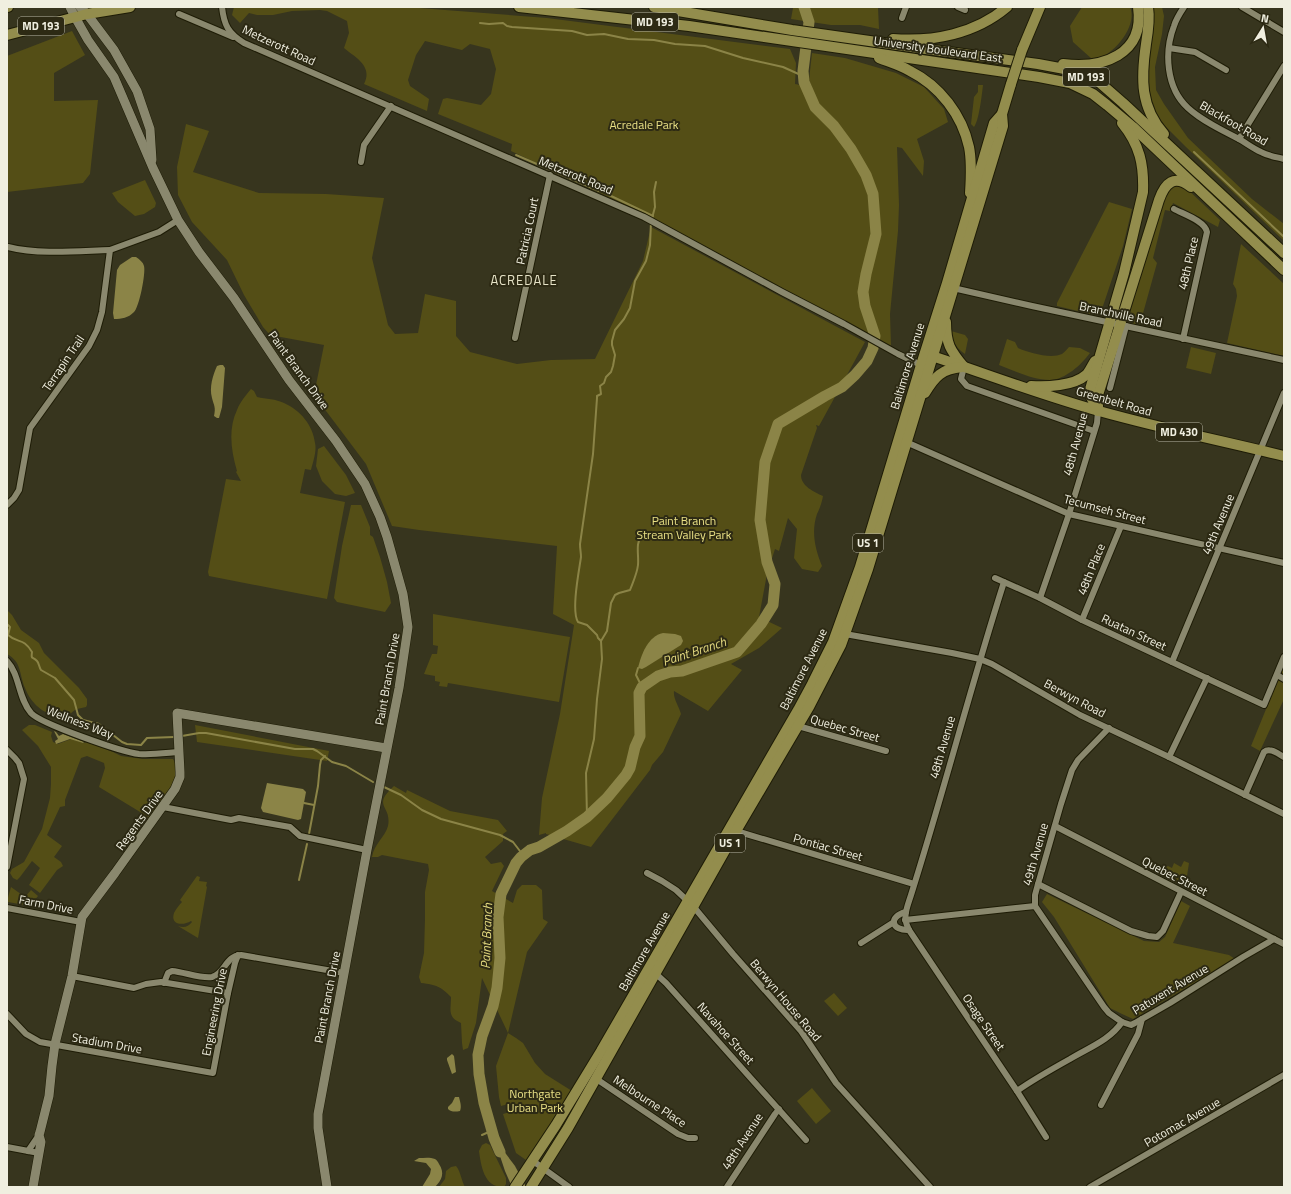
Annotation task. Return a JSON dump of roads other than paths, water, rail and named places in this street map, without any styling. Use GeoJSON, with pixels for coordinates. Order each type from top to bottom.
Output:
{"type":"FeatureCollection","features":[{"type":"Feature","properties":{"kind":"main road","name":"MD 193"},"geometry":{"type":"LineString","coordinates":[[7,35],[75,17],[84,10],[130,7]]}},
{"type":"Feature","properties":{"kind":"main road","name":"University Boulevard East"},"geometry":{"type":"LineString","coordinates":[[519,7],[689,26],[791,35],[824,35],[1038,64],[1070,70],[1099,82],[1284,253]]}},
{"type":"Feature","properties":{"kind":"main road","name":"University Boulevard East"},"geometry":{"type":"LineString","coordinates":[[654,7],[791,35],[822,45],[1039,76],[1070,83],[1093,94],[1133,127],[1284,270]]}},
{"type":"Feature","properties":{"kind":"main road"},"geometry":{"type":"LineString","coordinates":[[824,35],[916,40],[941,37],[976,26],[999,14],[1007,7]]}},
{"type":"Feature","properties":{"kind":"main road"},"geometry":{"type":"LineString","coordinates":[[956,53],[1004,57],[1075,66],[1105,62],[1120,55],[1130,44],[1137,28],[1138,7]]}},
{"type":"Feature","properties":{"kind":"main road"},"geometry":{"type":"LineString","coordinates":[[1148,7],[1149,19],[1142,74],[1143,91],[1148,107],[1159,128],[1200,174]]}},
{"type":"Feature","properties":{"kind":"main road","name":"Baltimore Avenue"},"geometry":{"type":"LineString","coordinates":[[928,355],[946,313],[954,288],[1003,126],[1002,114],[1022,50],[1040,9]]}},
{"type":"Feature","properties":{"kind":"main road"},"geometry":{"type":"LineString","coordinates":[[856,50],[912,71],[937,91],[953,110],[965,134],[969,148],[971,173],[969,211]]}},
{"type":"Feature","properties":{"kind":"main road"},"geometry":{"type":"LineString","coordinates":[[1107,105],[1130,134],[1139,150],[1144,182],[1119,325]]}},
{"type":"Feature","properties":{"kind":"main road","name":"Baltimore Avenue"},"geometry":{"type":"LineString","coordinates":[[532,1187],[568,1128],[655,973],[691,904],[809,690],[833,642],[860,567],[925,366],[994,123],[1002,114]]}},
{"type":"Feature","properties":{"kind":"main road"},"geometry":{"type":"LineString","coordinates":[[1119,325],[1158,200],[1163,189],[1170,183],[1182,181],[1225,215]]}},
{"type":"Feature","properties":{"kind":"main road"},"geometry":{"type":"LineString","coordinates":[[946,313],[946,336],[948,343],[951,350],[964,367]]}},
{"type":"Feature","properties":{"kind":"main road","name":"48th Avenue"},"geometry":{"type":"LineString","coordinates":[[1098,411],[1089,392],[1101,353],[1119,325]]}},
{"type":"Feature","properties":{"kind":"main road","name":"48th Avenue"},"geometry":{"type":"LineString","coordinates":[[1098,411],[1098,395],[1119,325]]}},
{"type":"Feature","properties":{"kind":"main road"},"geometry":{"type":"LineString","coordinates":[[1021,386],[1060,385],[1073,382],[1086,375],[1101,353]]}},
{"type":"Feature","properties":{"kind":"main road","name":"Greenbelt Road"},"geometry":{"type":"LineString","coordinates":[[928,355],[1098,411],[1173,431],[1284,456]]}},
{"type":"Feature","properties":{"kind":"main road","name":"Baltimore Avenue"},"geometry":{"type":"LineString","coordinates":[[515,1187],[533,1161],[736,831],[798,726],[828,671],[845,634],[865,578],[915,413],[925,366]]}},
{"type":"Feature","properties":{"kind":"main road"},"geometry":{"type":"LineString","coordinates":[[915,413],[931,383],[936,377],[953,368],[964,367]]}},
{"type":"Feature","properties":{"kind":"street","name":"Paint Branch Drive"},"geometry":{"type":"LineString","coordinates":[[70,7],[88,40],[114,76],[153,168],[178,220],[199,252],[230,292],[289,380],[336,441],[365,484],[380,517],[387,537],[403,594],[408,627],[399,688],[366,850],[318,1117],[327,1187]]}},
{"type":"Feature","properties":{"kind":"street","name":"Metzerott Road"},"geometry":{"type":"LineString","coordinates":[[222,7],[225,24],[235,38],[248,45],[651,220],[782,292],[925,366]]}},
{"type":"Feature","properties":{"kind":"street"},"geometry":{"type":"LineString","coordinates":[[902,18],[906,7]]}},
{"type":"Feature","properties":{"kind":"street"},"geometry":{"type":"LineString","coordinates":[[958,7],[965,10]]}},
{"type":"Feature","properties":{"kind":"street","name":"Blackfoot Road"},"geometry":{"type":"LineString","coordinates":[[1184,7],[1173,27],[1168,67],[1172,84],[1181,100],[1188,108],[1223,132],[1239,139],[1260,152],[1284,159]]}},
{"type":"Feature","properties":{"kind":"street"},"geometry":{"type":"LineString","coordinates":[[1242,7],[1284,32]]}},
{"type":"Feature","properties":{"kind":"street","name":"Paint Branch Drive"},"geometry":{"type":"LineString","coordinates":[[84,10],[114,50],[138,92],[150,129],[153,168]]}},
{"type":"Feature","properties":{"kind":"street"},"geometry":{"type":"LineString","coordinates":[[179,14],[235,38]]}},
{"type":"Feature","properties":{"kind":"street"},"geometry":{"type":"LineString","coordinates":[[1170,48],[1195,52],[1226,70]]}},
{"type":"Feature","properties":{"kind":"street"},"geometry":{"type":"LineString","coordinates":[[1239,139],[1284,66]]}},
{"type":"Feature","properties":{"kind":"street"},"geometry":{"type":"LineString","coordinates":[[361,162],[364,145],[391,106]]}},
{"type":"Feature","properties":{"kind":"street","name":"Patricia Court"},"geometry":{"type":"LineString","coordinates":[[515,338],[550,176]]}},
{"type":"Feature","properties":{"kind":"street","name":"48th Place"},"geometry":{"type":"LineString","coordinates":[[1174,209],[1202,223],[1207,232],[1183,339]]}},
{"type":"Feature","properties":{"kind":"street"},"geometry":{"type":"LineString","coordinates":[[8,247],[43,251],[110,250],[159,232],[178,220]]}},
{"type":"Feature","properties":{"kind":"street","name":"Terrapin Trail"},"geometry":{"type":"LineString","coordinates":[[7,505],[19,490],[30,428],[89,346],[97,330],[102,312],[110,250]]}},
{"type":"Feature","properties":{"kind":"street","name":"Branchville Road"},"geometry":{"type":"LineString","coordinates":[[954,288],[1284,360]]}},
{"type":"Feature","properties":{"kind":"street"},"geometry":{"type":"LineString","coordinates":[[1110,388],[1119,325]]}},
{"type":"Feature","properties":{"kind":"street"},"geometry":{"type":"LineString","coordinates":[[964,367],[961,379],[967,386],[1094,430]]}},
{"type":"Feature","properties":{"kind":"street","name":"49th Avenue"},"geometry":{"type":"LineString","coordinates":[[1172,662],[1284,394]]}},
{"type":"Feature","properties":{"kind":"street","name":"48th Avenue"},"geometry":{"type":"LineString","coordinates":[[1040,598],[1069,514],[1097,422],[1098,411]]}},
{"type":"Feature","properties":{"kind":"street","name":"Tecumseh Street"},"geometry":{"type":"LineString","coordinates":[[906,442],[1069,514],[1284,563]]}},
{"type":"Feature","properties":{"kind":"street","name":"48th Place"},"geometry":{"type":"LineString","coordinates":[[1082,620],[1121,526]]}},
{"type":"Feature","properties":{"kind":"street","name":"Ruatan Street"},"geometry":{"type":"LineString","coordinates":[[995,578],[1264,705],[1277,675]]}},
{"type":"Feature","properties":{"kind":"street","name":"48th Avenue"},"geometry":{"type":"LineString","coordinates":[[905,920],[914,884],[1004,582]]}},
{"type":"Feature","properties":{"kind":"street","name":"Berwyn Road"},"geometry":{"type":"LineString","coordinates":[[845,634],[980,659],[1001,668],[1080,715],[1284,814]]}},
{"type":"Feature","properties":{"kind":"street"},"geometry":{"type":"LineString","coordinates":[[1284,657],[1277,675],[1284,679]]}},
{"type":"Feature","properties":{"kind":"street","name":"Wellness Way"},"geometry":{"type":"LineString","coordinates":[[7,661],[12,666],[24,702],[32,714],[44,722],[126,752],[147,754],[179,752]]}},
{"type":"Feature","properties":{"kind":"street"},"geometry":{"type":"LineString","coordinates":[[1169,757],[1207,678]]}},
{"type":"Feature","properties":{"kind":"street","name":"Regents Drive"},"geometry":{"type":"LineString","coordinates":[[28,1151],[39,1135],[49,1096],[55,1044],[72,976],[82,917],[116,873],[176,789],[180,777],[176,723],[177,713],[386,748]]}},
{"type":"Feature","properties":{"kind":"street","name":"Quebec Street"},"geometry":{"type":"LineString","coordinates":[[798,726],[886,751]]}},
{"type":"Feature","properties":{"kind":"street","name":"49th Avenue"},"geometry":{"type":"LineString","coordinates":[[1035,906],[1035,895],[1060,804],[1074,765],[1109,728]]}},
{"type":"Feature","properties":{"kind":"street"},"geometry":{"type":"LineString","coordinates":[[7,750],[19,763],[24,779],[7,867]]}},
{"type":"Feature","properties":{"kind":"street"},"geometry":{"type":"LineString","coordinates":[[1245,795],[1264,752],[1270,750],[1284,757]]}},
{"type":"Feature","properties":{"kind":"street"},"geometry":{"type":"LineString","coordinates":[[163,807],[231,820],[241,818],[290,827],[300,836],[366,850]]}},
{"type":"Feature","properties":{"kind":"street","name":"Quebec Street"},"geometry":{"type":"LineString","coordinates":[[1055,826],[1284,944]]}},
{"type":"Feature","properties":{"kind":"street","name":"Pontiac Street"},"geometry":{"type":"LineString","coordinates":[[736,831],[914,884]]}},
{"type":"Feature","properties":{"kind":"street","name":"Berwyn House Road"},"geometry":{"type":"LineString","coordinates":[[647,873],[676,890],[691,904],[801,1031],[836,1083],[930,1187]]}},
{"type":"Feature","properties":{"kind":"street"},"geometry":{"type":"LineString","coordinates":[[1038,884],[1131,931],[1157,937],[1163,931],[1181,892]]}},
{"type":"Feature","properties":{"kind":"street"},"geometry":{"type":"LineString","coordinates":[[905,920],[1035,906],[1109,1014],[1122,1022]]}},
{"type":"Feature","properties":{"kind":"street","name":"Farm Drive"},"geometry":{"type":"LineString","coordinates":[[7,908],[81,922]]}},
{"type":"Feature","properties":{"kind":"street"},"geometry":{"type":"LineString","coordinates":[[861,943],[894,922],[895,917],[899,914],[906,912]]}},
{"type":"Feature","properties":{"kind":"street","name":"Osage Street"},"geometry":{"type":"LineString","coordinates":[[905,920],[909,930],[1017,1091],[1046,1137]]}},
{"type":"Feature","properties":{"kind":"street"},"geometry":{"type":"LineString","coordinates":[[894,922],[896,927],[909,930]]}},
{"type":"Feature","properties":{"kind":"street","name":"Patuxent Avenue"},"geometry":{"type":"LineString","coordinates":[[1017,1091],[1107,1038],[1122,1022],[1131,1025],[1142,1019],[1274,939]]}},
{"type":"Feature","properties":{"kind":"street","name":"Engineering Drive"},"geometry":{"type":"LineString","coordinates":[[213,1073],[228,993],[238,955]]}},
{"type":"Feature","properties":{"kind":"street","name":"Engineering Drive"},"geometry":{"type":"LineString","coordinates":[[164,983],[168,973],[172,971],[208,977],[214,976],[220,972],[230,959],[238,955],[344,973]]}},
{"type":"Feature","properties":{"kind":"street","name":"Navahoe Street"},"geometry":{"type":"LineString","coordinates":[[655,973],[666,983],[806,1140]]}},
{"type":"Feature","properties":{"kind":"street"},"geometry":{"type":"LineString","coordinates":[[72,976],[134,988],[149,983],[164,983],[228,993]]}},
{"type":"Feature","properties":{"kind":"street","name":"Stadium Drive"},"geometry":{"type":"LineString","coordinates":[[7,1014],[22,1031],[31,1038],[40,1042],[213,1073]]}},
{"type":"Feature","properties":{"kind":"street"},"geometry":{"type":"LineString","coordinates":[[1101,1106],[1138,1034],[1142,1019]]}},
{"type":"Feature","properties":{"kind":"street","name":"Potomac Avenue"},"geometry":{"type":"LineString","coordinates":[[1090,1187],[1284,1075]]}},
{"type":"Feature","properties":{"kind":"street","name":"Melbourne Place"},"geometry":{"type":"LineString","coordinates":[[595,1078],[678,1134],[688,1138],[695,1138]]}},
{"type":"Feature","properties":{"kind":"street","name":"48th Avenue"},"geometry":{"type":"LineString","coordinates":[[726,1187],[779,1110]]}},
{"type":"Feature","properties":{"kind":"street","name":"Regents Drive"},"geometry":{"type":"LineString","coordinates":[[33,1187],[41,1142],[39,1135]]}},
{"type":"Feature","properties":{"kind":"street"},"geometry":{"type":"LineString","coordinates":[[7,1147],[39,1153]]}},
{"type":"Feature","properties":{"kind":"street"},"geometry":{"type":"LineString","coordinates":[[533,1161],[569,1187]]}},
{"type":"Feature","properties":{"kind":"waterway","name":"Paint Branch"},"geometry":{"type":"LineString","coordinates":[[800,7],[805,12]]}},
{"type":"Feature","properties":{"kind":"waterway","name":"Paint Branch"},"geometry":{"type":"LineString","coordinates":[[500,1152],[494,1138],[484,1103],[479,1074],[478,1055],[482,1036],[493,1006],[497,988],[500,958],[498,917],[501,894],[516,863],[521,857],[530,850],[539,847],[567,831],[587,817],[607,798],[626,775],[630,768],[635,747],[640,736],[639,693],[642,687],[658,676],[670,672],[682,671],[737,652],[761,624],[773,605],[775,584],[767,562],[760,520],[765,462],[778,424],[842,387],[867,361],[873,348],[875,336],[865,306],[863,292],[876,234],[873,194],[866,175],[851,149],[834,126],[815,107],[804,82],[803,71],[809,22],[804,7]]}},
{"type":"Feature","properties":{"kind":"waterway"},"geometry":{"type":"LineString","coordinates":[[480,23],[503,23],[512,27],[572,31],[587,35],[604,34],[628,39],[654,40],[675,44],[705,46],[743,58],[783,67],[803,76]]}},
{"type":"Feature","properties":{"kind":"waterway"},"geometry":{"type":"LineString","coordinates":[[1194,152],[1284,237]]}},
{"type":"Feature","properties":{"kind":"waterway"},"geometry":{"type":"LineString","coordinates":[[516,155],[599,191]]}},
{"type":"Feature","properties":{"kind":"waterway"},"geometry":{"type":"LineString","coordinates":[[601,641],[587,625],[578,622],[575,609],[581,557],[580,544],[593,454],[597,396],[601,394],[600,386],[604,383],[613,366],[615,355],[612,341],[615,330],[624,319],[630,308],[635,281],[646,261],[650,245],[651,222],[655,207],[654,192],[656,182]]}},
{"type":"Feature","properties":{"kind":"waterway"},"geometry":{"type":"LineString","coordinates":[[609,195],[653,216]]}},
{"type":"Feature","properties":{"kind":"waterway"},"geometry":{"type":"LineString","coordinates":[[587,817],[586,773],[594,739],[602,659],[601,641],[607,631],[611,603],[615,595],[630,590],[634,581],[638,565],[639,542],[642,534]]}},
{"type":"Feature","properties":{"kind":"waterway"},"geometry":{"type":"LineString","coordinates":[[7,624],[10,627],[8,635],[23,642],[29,647],[32,652],[32,657],[38,662],[41,670],[55,678],[74,700],[78,715],[83,720],[99,724],[122,742],[127,744],[141,745],[147,738],[174,737]]}},
{"type":"Feature","properties":{"kind":"waterway"},"geometry":{"type":"LineString","coordinates":[[638,668],[636,675],[642,687]]}},
{"type":"Feature","properties":{"kind":"waterway"},"geometry":{"type":"LineString","coordinates":[[182,736],[206,733],[295,749],[313,749],[332,762],[346,766],[373,782]]}},
{"type":"Feature","properties":{"kind":"waterway"},"geometry":{"type":"LineString","coordinates":[[309,834],[318,786],[321,760],[325,756]]}},
{"type":"Feature","properties":{"kind":"waterway"},"geometry":{"type":"LineString","coordinates":[[384,787],[401,795],[422,810],[441,819],[500,835],[513,842],[523,855]]}},
{"type":"Feature","properties":{"kind":"waterway"},"geometry":{"type":"LineString","coordinates":[[304,803],[314,805]]}},
{"type":"Feature","properties":{"kind":"waterway"},"geometry":{"type":"LineString","coordinates":[[299,880],[307,844]]}},
{"type":"Feature","properties":{"kind":"waterway"},"geometry":{"type":"LineString","coordinates":[[482,1135],[491,1131]]}},
{"type":"Feature","properties":{"kind":"district","name":"ACREDALE"},"geometry":{"type":"Point","coordinates":[524,280]}},
{"type":"Feature","properties":{"kind":"park label","name":"Acredale Park"},"geometry":{"type":"Point","coordinates":[644,124]}},
{"type":"Feature","properties":{"kind":"park label","name":"Paint Branch Stream Valley Park"},"geometry":{"type":"Point","coordinates":[684,527]}},
{"type":"Feature","properties":{"kind":"park label","name":"Northgate Urban Park"},"geometry":{"type":"Point","coordinates":[535,1100]}}]}
